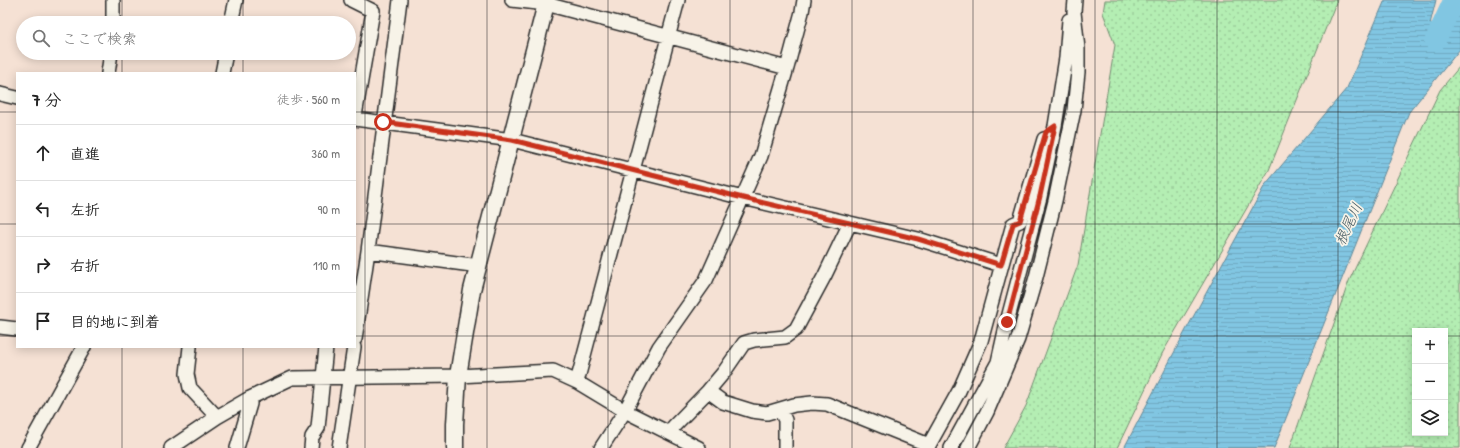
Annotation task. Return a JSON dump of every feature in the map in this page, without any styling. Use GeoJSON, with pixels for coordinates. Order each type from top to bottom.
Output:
{"type":"FeatureCollection","features":[{"type":"Feature","properties":{"kind":"street"},"geometry":{"type":"LineString","coordinates":[[113,0],[113,16]]}},
{"type":"Feature","properties":{"kind":"street"},"geometry":{"type":"LineString","coordinates":[[233,16],[236,0]]}},
{"type":"Feature","properties":{"kind":"street"},"geometry":{"type":"LineString","coordinates":[[351,0],[373,10],[356,111]]}},
{"type":"Feature","properties":{"kind":"street"},"geometry":{"type":"LineString","coordinates":[[356,332],[368,251],[383,122],[400,0]]}},
{"type":"Feature","properties":{"kind":"street"},"geometry":{"type":"LineString","coordinates":[[512,0],[546,2],[668,37],[787,68]]}},
{"type":"Feature","properties":{"kind":"street"},"geometry":{"type":"LineString","coordinates":[[577,382],[678,0]]}},
{"type":"Feature","properties":{"kind":"street"},"geometry":{"type":"LineString","coordinates":[[601,448],[625,411],[659,347],[706,280],[761,156],[787,68],[804,0]]}},
{"type":"Feature","properties":{"kind":"street"},"geometry":{"type":"LineString","coordinates":[[455,448],[458,376],[471,297],[546,2]]}},
{"type":"Feature","properties":{"kind":"street"},"geometry":{"type":"LineString","coordinates":[[951,448],[998,362],[1040,196],[1055,126],[1066,58],[1069,18],[1074,6]]}},
{"type":"Feature","properties":{"kind":"street"},"geometry":{"type":"LineString","coordinates":[[968,448],[987,412],[1018,339],[1036,277],[1055,202],[1074,110],[1078,72],[1078,49],[1074,6]]}},
{"type":"Feature","properties":{"kind":"street"},"geometry":{"type":"LineString","coordinates":[[108,72],[109,60]]}},
{"type":"Feature","properties":{"kind":"street"},"geometry":{"type":"LineString","coordinates":[[222,72],[225,60]]}},
{"type":"Feature","properties":{"kind":"street"},"geometry":{"type":"LineString","coordinates":[[0,94],[16,98]]}},
{"type":"Feature","properties":{"kind":"street"},"geometry":{"type":"LineString","coordinates":[[356,117],[512,140],[743,198],[918,239],[1001,265]]}},
{"type":"Feature","properties":{"kind":"street"},"geometry":{"type":"LineString","coordinates":[[708,391],[723,402],[752,411],[767,413],[794,405],[812,403],[827,404],[928,446],[959,391],[981,341],[1013,224],[1020,221],[1046,132],[1055,126]]}},
{"type":"Feature","properties":{"kind":"street"},"geometry":{"type":"LineString","coordinates":[[670,433],[674,426],[724,372],[744,343],[754,340],[785,337],[796,329],[825,275],[850,223]]}},
{"type":"Feature","properties":{"kind":"street"},"geometry":{"type":"LineString","coordinates":[[368,251],[479,266]]}},
{"type":"Feature","properties":{"kind":"street"},"geometry":{"type":"LineString","coordinates":[[0,327],[16,329]]}},
{"type":"Feature","properties":{"kind":"street"},"geometry":{"type":"LineString","coordinates":[[28,448],[83,348]]}},
{"type":"Feature","properties":{"kind":"street"},"geometry":{"type":"LineString","coordinates":[[190,348],[187,374],[190,388],[217,417]]}},
{"type":"Feature","properties":{"kind":"street"},"geometry":{"type":"LineString","coordinates":[[311,448],[312,437],[318,428],[326,348]]}},
{"type":"Feature","properties":{"kind":"street"},"geometry":{"type":"LineString","coordinates":[[340,448],[354,348]]}},
{"type":"Feature","properties":{"kind":"street"},"geometry":{"type":"LineString","coordinates":[[171,448],[217,417],[250,398],[292,378],[458,376],[554,371],[577,382],[625,411],[700,448]]}},
{"type":"Feature","properties":{"kind":"street"},"geometry":{"type":"LineString","coordinates":[[237,448],[250,404],[250,398]]}},
{"type":"Feature","properties":{"kind":"street"},"geometry":{"type":"LineString","coordinates":[[780,410],[785,420],[785,448]]}},
{"type":"Feature","properties":{"kind":"green space"},"geometry":{"type":"Polygon","coordinates":[[[1105,0],[1337,0],[1269,170],[1163,352],[1117,448],[1003,448],[1026,406],[1078,265],[1115,45],[1103,13],[1105,0]]]}},
{"type":"Feature","properties":{"kind":"green space"},"geometry":{"type":"Polygon","coordinates":[[[1460,66],[1460,448],[1290,448],[1349,281],[1440,90],[1460,66]]]}},
{"type":"Feature","properties":{"kind":"water"},"geometry":{"type":"Polygon","coordinates":[[[1385,0],[1436,0],[1430,24],[1460,10],[1460,49],[1409,112],[1274,448],[1124,448],[1265,185],[1347,88],[1385,0]]]}},
{"type":"Feature","properties":{"kind":"waterway","name":"根尾川"},"geometry":{"type":"LineString","coordinates":[[1435,41],[1454,0]]}},
{"type":"Feature","properties":{"kind":"route"},"geometry":{"type":"LineString","coordinates":[[383,122],[512,140],[743,198],[918,239],[1001,265],[1013,224],[1020,221],[1046,132],[1055,126],[1040,196],[1007,322]]}}]}
